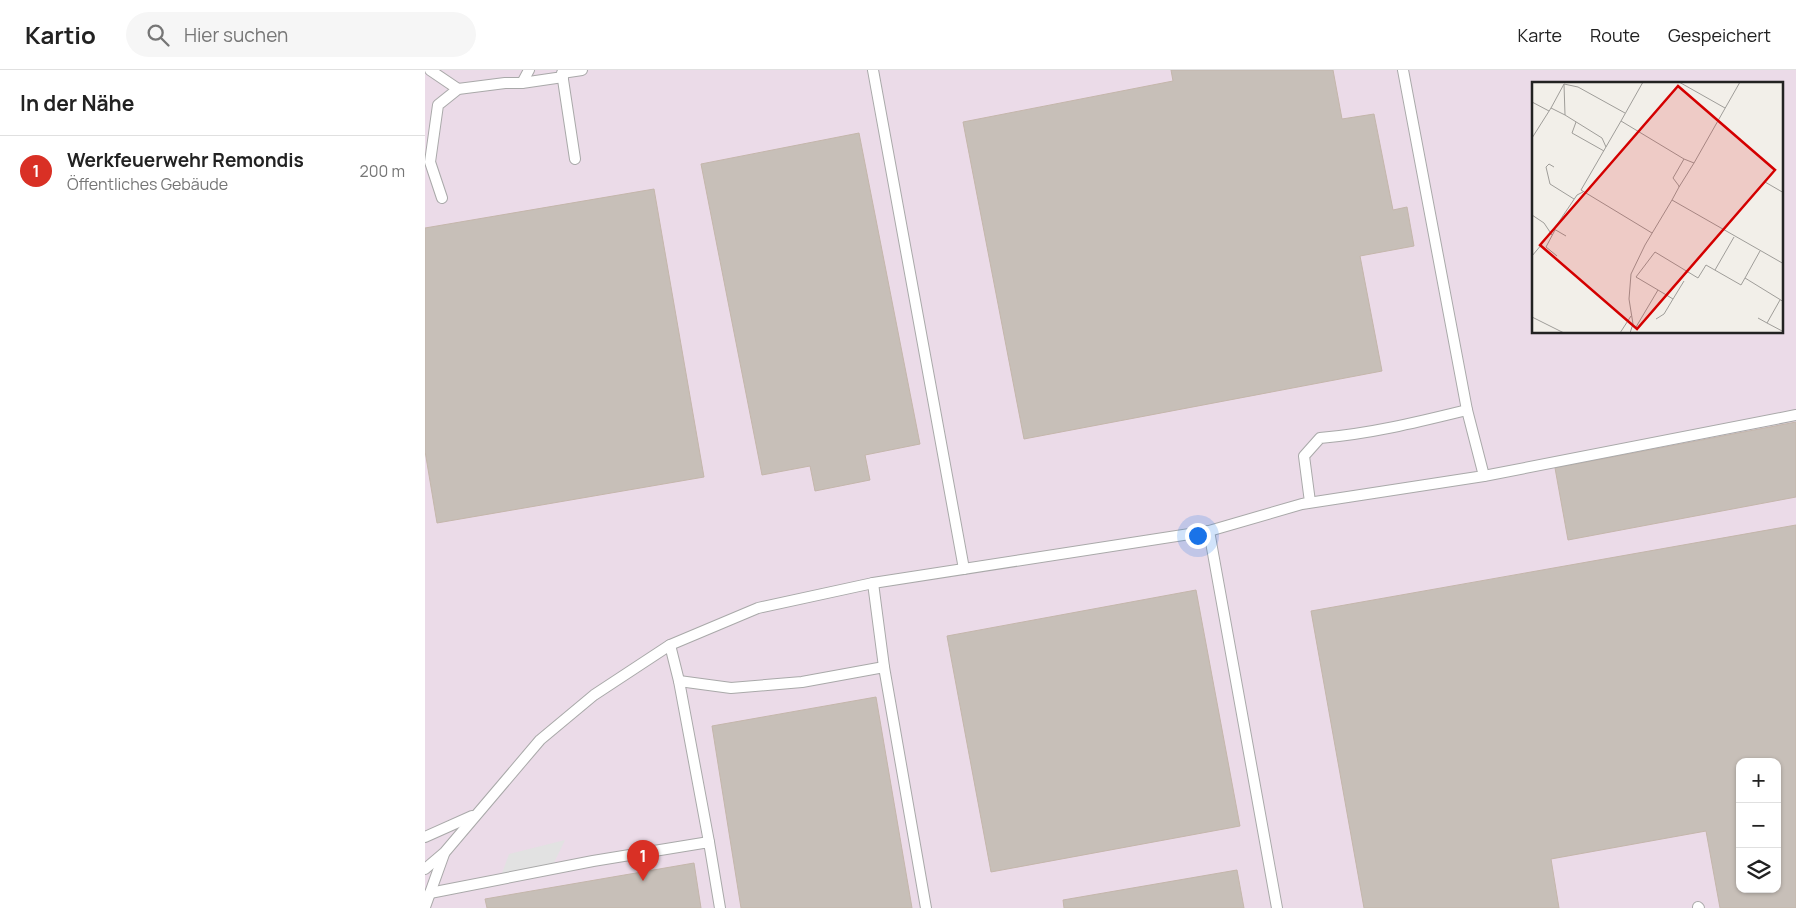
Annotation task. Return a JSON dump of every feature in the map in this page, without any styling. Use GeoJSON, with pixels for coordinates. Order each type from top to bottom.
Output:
{"type":"FeatureCollection","features":[{"type":"Feature","properties":{"kind":"lane"},"geometry":{"type":"LineString","coordinates":[[522,83],[529,70]]}},
{"type":"Feature","properties":{"kind":"lane"},"geometry":{"type":"LineString","coordinates":[[575,159],[562,73],[582,70]]}},
{"type":"Feature","properties":{"kind":"lane"},"geometry":{"type":"LineString","coordinates":[[873,70],[964,569]]}},
{"type":"Feature","properties":{"kind":"lane"},"geometry":{"type":"LineString","coordinates":[[1403,70],[1467,410],[1484,476]]}},
{"type":"Feature","properties":{"kind":"lane"},"geometry":{"type":"LineString","coordinates":[[425,76],[433,72],[458,89]]}},
{"type":"Feature","properties":{"kind":"lane"},"geometry":{"type":"LineString","coordinates":[[442,198],[430,162],[438,105],[458,89],[563,77]]}},
{"type":"Feature","properties":{"kind":"lane"},"geometry":{"type":"LineString","coordinates":[[425,869],[445,852],[540,740],[594,695],[670,645],[758,608],[873,583],[1209,531],[1310,502],[1303,456],[1320,438],[1354,435],[1394,428],[1467,410]]}},
{"type":"Feature","properties":{"kind":"lane"},"geometry":{"type":"LineString","coordinates":[[1302,504],[1484,476],[1796,415]]}},
{"type":"Feature","properties":{"kind":"lane"},"geometry":{"type":"LineString","coordinates":[[1209,531],[1277,908]]}},
{"type":"Feature","properties":{"kind":"lane"},"geometry":{"type":"LineString","coordinates":[[873,583],[884,667],[926,908]]}},
{"type":"Feature","properties":{"kind":"lane"},"geometry":{"type":"LineString","coordinates":[[670,645],[679,681],[720,908]]}},
{"type":"Feature","properties":{"kind":"lane"},"geometry":{"type":"LineString","coordinates":[[679,681],[731,688],[802,682],[884,667]]}},
{"type":"Feature","properties":{"kind":"lane"},"geometry":{"type":"LineString","coordinates":[[425,837],[476,815]]}},
{"type":"Feature","properties":{"kind":"lane"},"geometry":{"type":"LineString","coordinates":[[430,893],[709,842]]}},
{"type":"Feature","properties":{"kind":"lane"},"geometry":{"type":"LineString","coordinates":[[425,907],[445,852]]}},
{"type":"Feature","properties":{"kind":"shaded area"},"geometry":{"type":"Polygon","coordinates":[[[425,70],[1796,70],[1796,908],[425,908],[425,70]]]}},
{"type":"Feature","properties":{"kind":"shaded area"},"geometry":{"type":"Polygon","coordinates":[[[565,840],[554,863],[501,876],[509,854],[565,840]]]}},
{"type":"Feature","properties":{"kind":"building"},"geometry":{"type":"Polygon","coordinates":[[[1171,70],[1333,70],[1342,119],[1374,114],[1393,210],[1407,207],[1414,246],[1360,256],[1382,371],[1024,439],[963,122],[1173,81],[1171,70]]]}},
{"type":"Feature","properties":{"kind":"building"},"geometry":{"type":"Polygon","coordinates":[[[859,133],[920,444],[865,455],[870,480],[815,491],[810,466],[762,475],[701,164],[859,133]]]}},
{"type":"Feature","properties":{"kind":"building"},"geometry":{"type":"Polygon","coordinates":[[[654,189],[704,477],[437,523],[425,451],[425,228],[654,189]]]}},
{"type":"Feature","properties":{"kind":"building"},"geometry":{"type":"Polygon","coordinates":[[[1796,422],[1796,497],[1568,540],[1555,468],[1796,422]]]}},
{"type":"Feature","properties":{"kind":"building"},"geometry":{"type":"Polygon","coordinates":[[[1796,525],[1796,908],[1720,908],[1706,831],[1551,859],[1559,908],[1364,908],[1311,611],[1796,525]]]}},
{"type":"Feature","properties":{"kind":"building"},"geometry":{"type":"Polygon","coordinates":[[[1196,590],[1240,826],[991,872],[947,636],[1196,590]]]}},
{"type":"Feature","properties":{"kind":"building"},"geometry":{"type":"Polygon","coordinates":[[[876,697],[912,908],[741,908],[712,726],[876,697]]]}},
{"type":"Feature","properties":{"kind":"building"},"geometry":{"type":"Polygon","coordinates":[[[694,863],[701,908],[487,908],[485,899],[694,863]]]}},
{"type":"Feature","properties":{"kind":"building"},"geometry":{"type":"Polygon","coordinates":[[[1237,870],[1244,908],[1064,908],[1063,900],[1237,870]]]}},
{"type":"Feature","properties":{"kind":"place","name":"Werkfeuerwehr Remondis"},"geometry":{"type":"Point","coordinates":[643,881]}}]}
